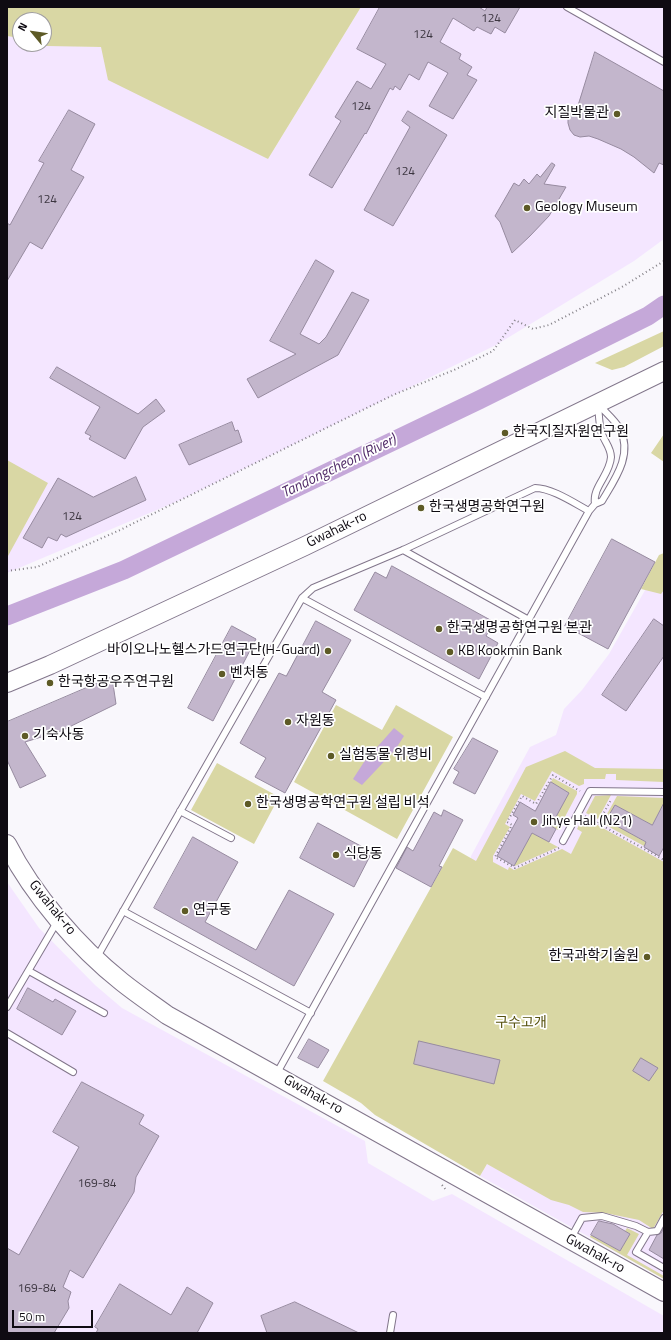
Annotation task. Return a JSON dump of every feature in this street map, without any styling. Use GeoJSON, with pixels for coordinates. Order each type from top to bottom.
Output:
{"type":"FeatureCollection","features":[{"type":"Feature","properties":{"kind":"street","name":"Gwahak-ro"},"geometry":{"type":"LineString","coordinates":[[7,683],[50,665],[291,552],[664,371]]}},
{"type":"Feature","properties":{"kind":"street","name":"Gwahak-ro"},"geometry":{"type":"LineString","coordinates":[[7,844],[35,890],[58,920],[96,959],[122,982],[167,1015],[664,1292]]}},
{"type":"Feature","properties":{"kind":"lane"},"geometry":{"type":"LineString","coordinates":[[567,7],[664,62]]}},
{"type":"Feature","properties":{"kind":"lane"},"geometry":{"type":"LineString","coordinates":[[595,504],[594,497],[608,470],[610,457],[608,447],[601,431],[598,404]]}},
{"type":"Feature","properties":{"kind":"lane"},"geometry":{"type":"LineString","coordinates":[[276,1075],[589,511],[595,504],[602,501],[621,467],[626,448],[620,428],[598,404]]}},
{"type":"Feature","properties":{"kind":"lane"},"geometry":{"type":"LineString","coordinates":[[96,959],[302,598],[313,588],[403,550],[534,488],[550,490],[589,511]]}},
{"type":"Feature","properties":{"kind":"lane"},"geometry":{"type":"LineString","coordinates":[[403,550],[529,620]]}},
{"type":"Feature","properties":{"kind":"lane"},"geometry":{"type":"LineString","coordinates":[[302,598],[486,697]]}},
{"type":"Feature","properties":{"kind":"lane"},"geometry":{"type":"LineString","coordinates":[[563,841],[590,791],[664,792]]}},
{"type":"Feature","properties":{"kind":"lane"},"geometry":{"type":"LineString","coordinates":[[180,811],[231,838]]}},
{"type":"Feature","properties":{"kind":"lane"},"geometry":{"type":"LineString","coordinates":[[124,910],[310,1013]]}},
{"type":"Feature","properties":{"kind":"lane"},"geometry":{"type":"LineString","coordinates":[[7,1007],[58,920]]}},
{"type":"Feature","properties":{"kind":"lane"},"geometry":{"type":"LineString","coordinates":[[28,971],[104,1013]]}},
{"type":"Feature","properties":{"kind":"lane"},"geometry":{"type":"LineString","coordinates":[[7,1033],[73,1072]]}},
{"type":"Feature","properties":{"kind":"lane"},"geometry":{"type":"LineString","coordinates":[[570,1239],[582,1218],[602,1216],[636,1226],[648,1232],[656,1231],[664,1218]]}},
{"type":"Feature","properties":{"kind":"lane"},"geometry":{"type":"LineString","coordinates":[[648,1232],[636,1252],[664,1268]]}},
{"type":"Feature","properties":{"kind":"lane"},"geometry":{"type":"LineString","coordinates":[[390,1333],[393,1315]]}},
{"type":"Feature","properties":{"kind":"path"},"geometry":{"type":"LineString","coordinates":[[7,572],[37,567],[120,530],[393,395],[454,370],[493,351],[515,320],[532,329],[549,325],[622,287],[664,262]]}},
{"type":"Feature","properties":{"kind":"path"},"geometry":{"type":"LineString","coordinates":[[563,841],[560,847],[515,868],[495,857],[512,825],[507,822],[522,796],[536,804],[552,775],[588,795]]}},
{"type":"Feature","properties":{"kind":"path"},"geometry":{"type":"LineString","coordinates":[[598,823],[616,791]]}},
{"type":"Feature","properties":{"kind":"path"},"geometry":{"type":"LineString","coordinates":[[578,812],[664,860]]}},
{"type":"Feature","properties":{"kind":"path"},"geometry":{"type":"LineString","coordinates":[[442,1184],[447,1191]]}},
{"type":"Feature","properties":{"kind":"shaded area"},"geometry":{"type":"Polygon","coordinates":[[[361,7],[664,7],[664,239],[634,261],[496,345],[178,501],[7,573],[7,36],[12,37],[12,52],[52,52],[52,45],[101,47],[268,159],[361,7]]]}},
{"type":"Feature","properties":{"kind":"shaded area","name":"구수고개"},"geometry":{"type":"Polygon","coordinates":[[[657,569],[664,572],[664,1279],[480,1176],[487,1164],[467,881],[471,856],[530,747],[556,735],[564,709],[582,690],[609,654],[657,569]]]}},
{"type":"Feature","properties":{"kind":"shaded area"},"geometry":{"type":"Polygon","coordinates":[[[394,728],[404,736],[395,750],[362,785],[353,779],[364,762],[394,728]]]}},
{"type":"Feature","properties":{"kind":"shaded area"},"geometry":{"type":"Polygon","coordinates":[[[7,882],[39,928],[95,985],[122,1008],[365,1141],[368,1163],[433,1201],[452,1194],[664,1316],[664,1333],[7,1333],[7,882]]]}},
{"type":"Feature","properties":{"kind":"green space"},"geometry":{"type":"Polygon","coordinates":[[[7,7],[361,7],[268,159],[108,80],[101,47],[52,46],[52,12],[12,12],[12,37],[7,36],[7,7]]]}},
{"type":"Feature","properties":{"kind":"green space"},"geometry":{"type":"Polygon","coordinates":[[[664,331],[664,346],[624,367],[612,370],[595,363],[664,331]]]}},
{"type":"Feature","properties":{"kind":"green space"},"geometry":{"type":"Polygon","coordinates":[[[664,434],[664,462],[651,453],[664,434]]]}},
{"type":"Feature","properties":{"kind":"green space"},"geometry":{"type":"Polygon","coordinates":[[[7,460],[48,483],[8,556],[7,555],[7,460]]]}},
{"type":"Feature","properties":{"kind":"green space"},"geometry":{"type":"Polygon","coordinates":[[[664,553],[664,590],[661,594],[641,589],[659,555],[664,553]]]}},
{"type":"Feature","properties":{"kind":"green space"},"geometry":{"type":"Polygon","coordinates":[[[336,705],[382,730],[396,705],[453,737],[397,839],[294,782],[336,705]]]}},
{"type":"Feature","properties":{"kind":"green space","name":"구수고개"},"geometry":{"type":"Polygon","coordinates":[[[565,751],[595,768],[664,769],[664,782],[616,780],[616,774],[606,774],[605,779],[584,779],[584,784],[579,786],[552,771],[535,801],[521,794],[505,824],[510,827],[493,856],[493,862],[508,870],[509,867],[514,870],[562,849],[571,854],[582,832],[577,829],[583,817],[664,862],[664,1210],[653,1229],[639,1220],[605,1213],[583,1212],[569,1205],[551,1200],[487,1164],[480,1176],[375,1115],[361,1103],[323,1081],[453,848],[476,861],[526,767],[565,751]]]}},
{"type":"Feature","properties":{"kind":"green space"},"geometry":{"type":"Polygon","coordinates":[[[217,763],[279,797],[254,844],[191,810],[217,763]]]}},
{"type":"Feature","properties":{"kind":"green space"},"geometry":{"type":"Polygon","coordinates":[[[553,778],[577,791],[577,794],[558,830],[551,826],[569,793],[551,782],[553,778]]]}},
{"type":"Feature","properties":{"kind":"green space"},"geometry":{"type":"Polygon","coordinates":[[[611,795],[598,819],[586,813],[595,796],[611,795]]]}},
{"type":"Feature","properties":{"kind":"green space"},"geometry":{"type":"Polygon","coordinates":[[[617,796],[664,798],[664,803],[652,825],[615,805],[607,820],[647,843],[644,846],[602,823],[617,796]]]}},
{"type":"Feature","properties":{"kind":"green space"},"geometry":{"type":"Polygon","coordinates":[[[532,833],[558,847],[514,866],[532,833]]]}},
{"type":"Feature","properties":{"kind":"green space"},"geometry":{"type":"Polygon","coordinates":[[[627,1228],[639,1234],[627,1255],[664,1276],[664,1279],[590,1237],[591,1235],[620,1251],[630,1234],[625,1231],[627,1228]]]}},
{"type":"Feature","properties":{"kind":"building"},"geometry":{"type":"Polygon","coordinates":[[[380,7],[479,7],[485,11],[487,7],[520,7],[505,33],[495,27],[491,34],[477,27],[474,31],[453,18],[440,42],[461,54],[459,59],[472,67],[467,75],[477,80],[453,119],[429,106],[448,73],[428,62],[419,80],[409,74],[400,90],[395,86],[393,90],[390,88],[366,134],[365,133],[332,188],[309,175],[341,121],[335,117],[357,81],[371,89],[386,64],[357,49],[380,7]]]}},
{"type":"Feature","properties":{"kind":"building","name":"지질박물관"},"geometry":{"type":"Polygon","coordinates":[[[595,52],[664,91],[664,165],[659,163],[654,173],[621,149],[589,136],[580,137],[574,135],[570,130],[568,117],[572,111],[577,108],[595,52]]]}},
{"type":"Feature","properties":{"kind":"building"},"geometry":{"type":"Polygon","coordinates":[[[69,110],[95,124],[71,170],[84,177],[42,249],[30,242],[7,281],[7,223],[10,225],[44,163],[39,161],[69,110]]]}},
{"type":"Feature","properties":{"kind":"building"},"geometry":{"type":"Polygon","coordinates":[[[408,111],[447,135],[393,226],[364,210],[410,127],[402,121],[408,111]]]}},
{"type":"Feature","properties":{"kind":"building","name":"Geology Museum"},"geometry":{"type":"Polygon","coordinates":[[[552,163],[555,165],[544,184],[566,187],[549,216],[512,253],[500,222],[495,216],[514,183],[519,186],[524,179],[529,184],[537,174],[540,177],[552,163]]]}},
{"type":"Feature","properties":{"kind":"building"},"geometry":{"type":"Polygon","coordinates":[[[316,260],[334,271],[300,334],[319,344],[326,337],[352,292],[369,300],[338,355],[258,398],[247,379],[296,354],[270,341],[316,260]]]}},
{"type":"Feature","properties":{"kind":"building"},"geometry":{"type":"Polygon","coordinates":[[[57,367],[138,414],[156,399],[165,411],[143,427],[125,459],[89,439],[91,436],[85,433],[100,407],[50,378],[57,367]]]}},
{"type":"Feature","properties":{"kind":"building"},"geometry":{"type":"Polygon","coordinates":[[[232,422],[235,431],[238,430],[242,442],[189,465],[179,445],[232,422]]]}},
{"type":"Feature","properties":{"kind":"building"},"geometry":{"type":"Polygon","coordinates":[[[136,477],[146,500],[66,537],[61,534],[57,541],[48,537],[42,548],[23,538],[58,478],[93,497],[136,477]]]}},
{"type":"Feature","properties":{"kind":"building"},"geometry":{"type":"Polygon","coordinates":[[[612,539],[655,562],[608,649],[565,626],[612,539]]]}},
{"type":"Feature","properties":{"kind":"building","name":"한국생명공학연구원 본관"},"geometry":{"type":"Polygon","coordinates":[[[392,566],[494,622],[486,636],[498,643],[479,679],[354,610],[375,572],[386,578],[392,566]]]}},
{"type":"Feature","properties":{"kind":"building"},"geometry":{"type":"Polygon","coordinates":[[[654,619],[664,626],[664,656],[626,711],[602,695],[654,619]]]}},
{"type":"Feature","properties":{"kind":"building","name":"자원동"},"geometry":{"type":"Polygon","coordinates":[[[316,621],[351,640],[322,692],[336,700],[285,793],[255,777],[266,758],[240,743],[279,673],[286,676],[316,621]]]}},
{"type":"Feature","properties":{"kind":"building","name":"벤처동"},"geometry":{"type":"Polygon","coordinates":[[[232,626],[256,639],[213,721],[188,708],[232,626]]]}},
{"type":"Feature","properties":{"kind":"building","name":"기숙사동"},"geometry":{"type":"Polygon","coordinates":[[[112,677],[116,704],[61,731],[25,742],[46,776],[20,788],[7,760],[7,722],[112,677]]]}},
{"type":"Feature","properties":{"kind":"building"},"geometry":{"type":"Polygon","coordinates":[[[473,738],[498,751],[475,794],[453,783],[459,772],[454,769],[473,738]]]}},
{"type":"Feature","properties":{"kind":"building","name":"Jihye Hall (N21)"},"geometry":{"type":"Polygon","coordinates":[[[551,782],[569,793],[551,826],[556,829],[549,842],[532,833],[514,866],[497,856],[518,818],[513,815],[520,802],[535,811],[551,782]]]}},
{"type":"Feature","properties":{"kind":"building"},"geometry":{"type":"Polygon","coordinates":[[[664,803],[664,847],[659,856],[644,847],[646,842],[606,820],[615,805],[652,825],[664,803]]]}},
{"type":"Feature","properties":{"kind":"building"},"geometry":{"type":"Polygon","coordinates":[[[444,810],[463,820],[439,866],[442,867],[431,887],[396,868],[407,847],[413,851],[434,812],[441,816],[444,810]]]}},
{"type":"Feature","properties":{"kind":"building","name":"식당동"},"geometry":{"type":"Polygon","coordinates":[[[318,823],[372,852],[354,887],[300,858],[318,823]]]}},
{"type":"Feature","properties":{"kind":"building","name":"연구동"},"geometry":{"type":"Polygon","coordinates":[[[193,837],[238,862],[205,922],[256,950],[289,890],[334,914],[294,986],[154,908],[193,837]]]}},
{"type":"Feature","properties":{"kind":"building"},"geometry":{"type":"Polygon","coordinates":[[[28,988],[53,1002],[55,999],[76,1011],[62,1035],[17,1009],[28,988]]]}},
{"type":"Feature","properties":{"kind":"building"},"geometry":{"type":"Polygon","coordinates":[[[309,1039],[329,1050],[318,1068],[298,1058],[309,1039]]]}},
{"type":"Feature","properties":{"kind":"building"},"geometry":{"type":"Polygon","coordinates":[[[419,1041],[500,1060],[494,1084],[414,1064],[419,1041]]]}},
{"type":"Feature","properties":{"kind":"building"},"geometry":{"type":"Polygon","coordinates":[[[641,1058],[658,1068],[649,1081],[633,1071],[641,1058]]]}},
{"type":"Feature","properties":{"kind":"building"},"geometry":{"type":"Polygon","coordinates":[[[82,1082],[144,1115],[139,1124],[159,1136],[136,1177],[134,1192],[83,1278],[70,1270],[63,1287],[71,1292],[68,1301],[69,1308],[54,1333],[10,1333],[7,1331],[7,1248],[19,1255],[79,1147],[53,1132],[82,1082]]]}},
{"type":"Feature","properties":{"kind":"building"},"geometry":{"type":"Polygon","coordinates":[[[599,1221],[613,1224],[630,1234],[620,1251],[591,1235],[599,1221]]]}},
{"type":"Feature","properties":{"kind":"building"},"geometry":{"type":"Polygon","coordinates":[[[664,1227],[664,1259],[649,1250],[657,1235],[661,1233],[664,1227]]]}},
{"type":"Feature","properties":{"kind":"building"},"geometry":{"type":"Polygon","coordinates":[[[120,1284],[171,1315],[187,1287],[213,1303],[197,1333],[96,1333],[98,1329],[95,1327],[120,1284]]]}},
{"type":"Feature","properties":{"kind":"building"},"geometry":{"type":"Polygon","coordinates":[[[295,1302],[359,1333],[267,1333],[261,1316],[295,1302]]]}},
{"type":"Feature","properties":{"kind":"waterway","name":"Tandongcheon (River)"},"geometry":{"type":"LineString","coordinates":[[7,616],[124,570],[479,400],[648,316],[664,305]]}},
{"type":"Feature","properties":{"kind":"place","name":"지질박물관"},"geometry":{"type":"Point","coordinates":[617,114]}},
{"type":"Feature","properties":{"kind":"place","name":"Geology Museum"},"geometry":{"type":"Point","coordinates":[527,208]}},
{"type":"Feature","properties":{"kind":"place","name":"한국지질자원연구원"},"geometry":{"type":"Point","coordinates":[505,433]}},
{"type":"Feature","properties":{"kind":"place","name":"한국생명공학연구원"},"geometry":{"type":"Point","coordinates":[421,508]}},
{"type":"Feature","properties":{"kind":"place","name":"한국생명공학연구원 본관"},"geometry":{"type":"Point","coordinates":[439,629]}},
{"type":"Feature","properties":{"kind":"place","name":"바이오나노헬스가드연구단(H-Guard)"},"geometry":{"type":"Point","coordinates":[328,651]}},
{"type":"Feature","properties":{"kind":"place","name":"KB Kookmin Bank"},"geometry":{"type":"Point","coordinates":[450,652]}},
{"type":"Feature","properties":{"kind":"place","name":"벤처동"},"geometry":{"type":"Point","coordinates":[222,674]}},
{"type":"Feature","properties":{"kind":"place","name":"한국항공우주연구원"},"geometry":{"type":"Point","coordinates":[50,683]}},
{"type":"Feature","properties":{"kind":"place","name":"자원동"},"geometry":{"type":"Point","coordinates":[288,722]}},
{"type":"Feature","properties":{"kind":"place","name":"기숙사동"},"geometry":{"type":"Point","coordinates":[25,736]}},
{"type":"Feature","properties":{"kind":"place","name":"실험동물 위령비"},"geometry":{"type":"Point","coordinates":[331,756]}},
{"type":"Feature","properties":{"kind":"place","name":"한국생명공학연구원 설립 비석"},"geometry":{"type":"Point","coordinates":[248,804]}},
{"type":"Feature","properties":{"kind":"place","name":"Jihye Hall (N21)"},"geometry":{"type":"Point","coordinates":[534,822]}},
{"type":"Feature","properties":{"kind":"place","name":"식당동"},"geometry":{"type":"Point","coordinates":[336,855]}},
{"type":"Feature","properties":{"kind":"place","name":"연구동"},"geometry":{"type":"Point","coordinates":[185,911]}},
{"type":"Feature","properties":{"kind":"place","name":"한국과학기술원"},"geometry":{"type":"Point","coordinates":[647,957]}}]}
